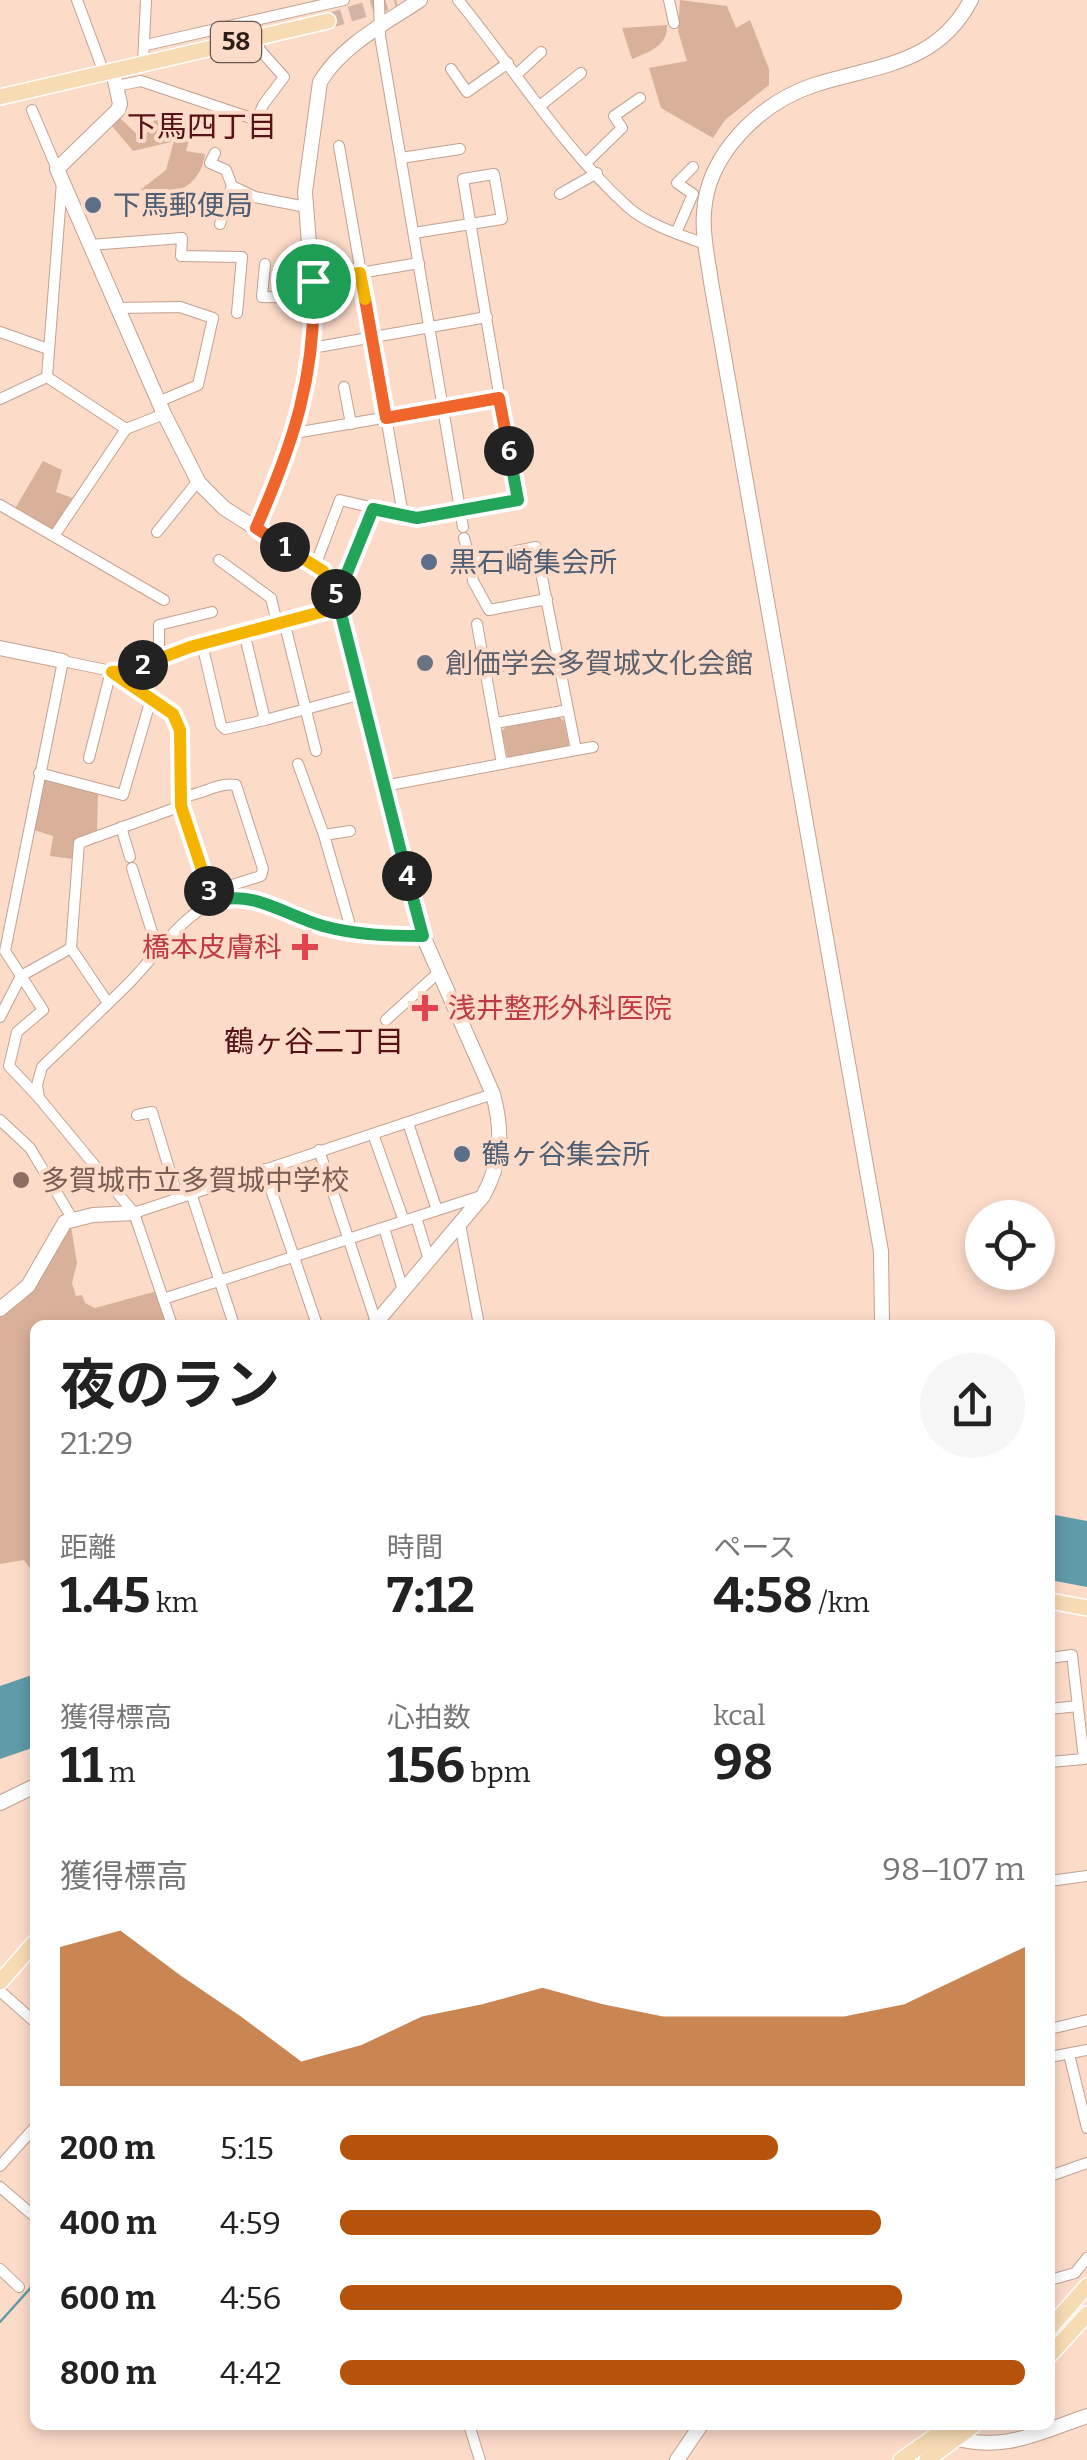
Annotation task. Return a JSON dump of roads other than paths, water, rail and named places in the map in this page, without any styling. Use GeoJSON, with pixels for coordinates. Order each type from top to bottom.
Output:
{"type":"FeatureCollection","features":[{"type":"Feature","properties":{"kind":"main road","name":"58"},"geometry":{"type":"LineString","coordinates":[[0,97],[111,77],[143,64],[328,21]]}},
{"type":"Feature","properties":{"kind":"main road"},"geometry":{"type":"LineString","coordinates":[[1055,1602],[1087,1608]]}},
{"type":"Feature","properties":{"kind":"main road"},"geometry":{"type":"LineString","coordinates":[[0,1982],[30,1948]]}},
{"type":"Feature","properties":{"kind":"main road"},"geometry":{"type":"LineString","coordinates":[[1055,2322],[1087,2286]]}},
{"type":"Feature","properties":{"kind":"main road"},"geometry":{"type":"LineString","coordinates":[[1055,2353],[1087,2314]]}},
{"type":"Feature","properties":{"kind":"main road"},"geometry":{"type":"LineString","coordinates":[[901,2460],[947,2431]]}},
{"type":"Feature","properties":{"kind":"main road"},"geometry":{"type":"LineString","coordinates":[[928,2460],[947,2431]]}},
{"type":"Feature","properties":{"kind":"street"},"geometry":{"type":"LineString","coordinates":[[46,376],[59,175],[118,110],[111,77],[77,0]]}},
{"type":"Feature","properties":{"kind":"street"},"geometry":{"type":"LineString","coordinates":[[143,64],[146,0]]}},
{"type":"Feature","properties":{"kind":"street"},"geometry":{"type":"LineString","coordinates":[[146,45],[344,0]]}},
{"type":"Feature","properties":{"kind":"street"},"geometry":{"type":"LineString","coordinates":[[378,0],[400,158],[472,581],[489,610],[547,599]]}},
{"type":"Feature","properties":{"kind":"street"},"geometry":{"type":"LineString","coordinates":[[256,528],[296,433],[312,348],[314,298],[306,207],[310,140],[320,82],[342,56],[420,0]]}},
{"type":"Feature","properties":{"kind":"street"},"geometry":{"type":"LineString","coordinates":[[458,0],[587,162],[632,210],[706,244]]}},
{"type":"Feature","properties":{"kind":"street"},"geometry":{"type":"LineString","coordinates":[[669,0],[674,23]]}},
{"type":"Feature","properties":{"kind":"street"},"geometry":{"type":"LineString","coordinates":[[882,1320],[881,1251],[706,244],[706,191],[742,131],[764,112],[812,86],[913,57],[936,41],[964,13],[971,0]]}},
{"type":"Feature","properties":{"kind":"street"},"geometry":{"type":"LineString","coordinates":[[111,77],[142,81],[257,120],[284,77],[260,50],[256,37]]}},
{"type":"Feature","properties":{"kind":"street"},"geometry":{"type":"LineString","coordinates":[[517,74],[541,52]]}},
{"type":"Feature","properties":{"kind":"street"},"geometry":{"type":"LineString","coordinates":[[451,69],[467,92],[508,62]]}},
{"type":"Feature","properties":{"kind":"street"},"geometry":{"type":"LineString","coordinates":[[540,105],[580,73]]}},
{"type":"Feature","properties":{"kind":"street"},"geometry":{"type":"LineString","coordinates":[[587,162],[622,128],[614,116],[640,98]]}},
{"type":"Feature","properties":{"kind":"street"},"geometry":{"type":"LineString","coordinates":[[32,110],[161,408],[198,481],[224,508],[323,571],[338,600],[423,936],[493,1094],[500,1120],[500,1150],[493,1178],[483,1196],[378,1320]]}},
{"type":"Feature","properties":{"kind":"street"},"geometry":{"type":"LineString","coordinates":[[339,146],[404,514]]}},
{"type":"Feature","properties":{"kind":"street"},"geometry":{"type":"LineString","coordinates":[[400,158],[460,149]]}},
{"type":"Feature","properties":{"kind":"street"},"geometry":{"type":"LineString","coordinates":[[215,152],[210,163],[226,170],[232,186],[220,224]]}},
{"type":"Feature","properties":{"kind":"street"},"geometry":{"type":"LineString","coordinates":[[676,233],[693,194],[677,183],[693,167]]}},
{"type":"Feature","properties":{"kind":"street"},"geometry":{"type":"LineString","coordinates":[[560,194],[597,173]]}},
{"type":"Feature","properties":{"kind":"street"},"geometry":{"type":"LineString","coordinates":[[315,566],[340,500],[417,518],[518,500],[499,398],[487,317],[471,224],[463,180],[494,174],[502,218],[471,224],[414,233]]}},
{"type":"Feature","properties":{"kind":"street"},"geometry":{"type":"LineString","coordinates":[[232,186],[255,197],[306,207]]}},
{"type":"Feature","properties":{"kind":"street"},"geometry":{"type":"LineString","coordinates":[[90,245],[182,238],[181,256],[242,257],[237,313]]}},
{"type":"Feature","properties":{"kind":"street"},"geometry":{"type":"LineString","coordinates":[[313,281],[419,263]]}},
{"type":"Feature","properties":{"kind":"street"},"geometry":{"type":"LineString","coordinates":[[265,264],[262,302],[314,298]]}},
{"type":"Feature","properties":{"kind":"street"},"geometry":{"type":"LineString","coordinates":[[54,536],[126,429],[198,385],[213,318],[180,307],[117,308]]}},
{"type":"Feature","properties":{"kind":"street"},"geometry":{"type":"LineString","coordinates":[[312,348],[487,317]]}},
{"type":"Feature","properties":{"kind":"street"},"geometry":{"type":"LineString","coordinates":[[0,332],[48,350]]}},
{"type":"Feature","properties":{"kind":"street"},"geometry":{"type":"LineString","coordinates":[[0,400],[46,376]]}},
{"type":"Feature","properties":{"kind":"street"},"geometry":{"type":"LineString","coordinates":[[46,376],[126,429]]}},
{"type":"Feature","properties":{"kind":"street"},"geometry":{"type":"LineString","coordinates":[[344,386],[351,424]]}},
{"type":"Feature","properties":{"kind":"street"},"geometry":{"type":"LineString","coordinates":[[296,433],[499,398]]}},
{"type":"Feature","properties":{"kind":"street"},"geometry":{"type":"LineString","coordinates":[[157,532],[198,481]]}},
{"type":"Feature","properties":{"kind":"street"},"geometry":{"type":"LineString","coordinates":[[0,504],[164,600]]}},
{"type":"Feature","properties":{"kind":"street"},"geometry":{"type":"LineString","coordinates":[[338,600],[373,509]]}},
{"type":"Feature","properties":{"kind":"street"},"geometry":{"type":"LineString","coordinates":[[470,560],[536,547],[576,750]]}},
{"type":"Feature","properties":{"kind":"street"},"geometry":{"type":"LineString","coordinates":[[219,560],[271,598],[307,708],[316,751]]}},
{"type":"Feature","properties":{"kind":"street"},"geometry":{"type":"LineString","coordinates":[[0,648],[112,672],[127,671],[338,600]]}},
{"type":"Feature","properties":{"kind":"street"},"geometry":{"type":"LineString","coordinates":[[159,659],[159,626],[212,612]]}},
{"type":"Feature","properties":{"kind":"street"},"geometry":{"type":"LineString","coordinates":[[477,624],[502,764]]}},
{"type":"Feature","properties":{"kind":"street"},"geometry":{"type":"LineString","coordinates":[[244,632],[265,720]]}},
{"type":"Feature","properties":{"kind":"street"},"geometry":{"type":"LineString","coordinates":[[202,644],[224,729],[362,694]]}},
{"type":"Feature","properties":{"kind":"street"},"geometry":{"type":"LineString","coordinates":[[485,669],[558,656]]}},
{"type":"Feature","properties":{"kind":"street"},"geometry":{"type":"LineString","coordinates":[[63,661],[6,951],[43,1010],[17,1032],[9,1066],[134,1212],[170,1320]]}},
{"type":"Feature","properties":{"kind":"street"},"geometry":{"type":"LineString","coordinates":[[112,672],[173,714],[180,730],[182,801],[211,897]]}},
{"type":"Feature","properties":{"kind":"street"},"geometry":{"type":"LineString","coordinates":[[89,758],[112,672]]}},
{"type":"Feature","properties":{"kind":"street"},"geometry":{"type":"LineString","coordinates":[[39,773],[123,795],[150,699]]}},
{"type":"Feature","properties":{"kind":"street"},"geometry":{"type":"LineString","coordinates":[[496,723],[568,710]]}},
{"type":"Feature","properties":{"kind":"street"},"geometry":{"type":"LineString","coordinates":[[384,786],[593,747]]}},
{"type":"Feature","properties":{"kind":"street"},"geometry":{"type":"LineString","coordinates":[[298,764],[324,835],[352,932]]}},
{"type":"Feature","properties":{"kind":"street"},"geometry":{"type":"LineString","coordinates":[[39,1098],[37,1085],[42,1067],[108,1003],[149,962],[156,948],[211,897],[260,876],[263,869],[236,784],[182,801],[79,843],[70,948],[108,1003]]}},
{"type":"Feature","properties":{"kind":"street"},"geometry":{"type":"LineString","coordinates":[[121,827],[156,948]]}},
{"type":"Feature","properties":{"kind":"street"},"geometry":{"type":"LineString","coordinates":[[324,835],[350,831]]}},
{"type":"Feature","properties":{"kind":"street"},"geometry":{"type":"LineString","coordinates":[[211,897],[241,896],[322,926],[371,936],[423,936]]}},
{"type":"Feature","properties":{"kind":"street"},"geometry":{"type":"LineString","coordinates":[[0,1018],[20,976],[70,948]]}},
{"type":"Feature","properties":{"kind":"street"},"geometry":{"type":"LineString","coordinates":[[386,1020],[438,973]]}},
{"type":"Feature","properties":{"kind":"street"},"geometry":{"type":"LineString","coordinates":[[0,1309],[23,1292],[39,1270],[56,1232],[72,1218],[134,1212],[493,1094]]}},
{"type":"Feature","properties":{"kind":"street"},"geometry":{"type":"LineString","coordinates":[[137,1115],[152,1112],[178,1198]]}},
{"type":"Feature","properties":{"kind":"street"},"geometry":{"type":"LineString","coordinates":[[0,1120],[30,1148],[72,1218]]}},
{"type":"Feature","properties":{"kind":"street"},"geometry":{"type":"LineString","coordinates":[[408,1122],[437,1210]]}},
{"type":"Feature","properties":{"kind":"street"},"geometry":{"type":"LineString","coordinates":[[373,1134],[404,1221]]}},
{"type":"Feature","properties":{"kind":"street"},"geometry":{"type":"LineString","coordinates":[[319,1150],[374,1320]]}},
{"type":"Feature","properties":{"kind":"street"},"geometry":{"type":"LineString","coordinates":[[264,1168],[315,1320]]}},
{"type":"Feature","properties":{"kind":"street"},"geometry":{"type":"LineString","coordinates":[[191,1193],[232,1320]]}},
{"type":"Feature","properties":{"kind":"street"},"geometry":{"type":"LineString","coordinates":[[163,1299],[483,1196]]}},
{"type":"Feature","properties":{"kind":"street"},"geometry":{"type":"LineString","coordinates":[[416,1217],[429,1260]]}},
{"type":"Feature","properties":{"kind":"street"},"geometry":{"type":"LineString","coordinates":[[460,1224],[478,1320]]}},
{"type":"Feature","properties":{"kind":"street"},"geometry":{"type":"LineString","coordinates":[[384,1228],[403,1290]]}},
{"type":"Feature","properties":{"kind":"street"},"geometry":{"type":"LineString","coordinates":[[1055,1657],[1072,1655],[1085,1758],[1055,1761]]}},
{"type":"Feature","properties":{"kind":"street"},"geometry":{"type":"LineString","coordinates":[[1055,1708],[1078,1706]]}},
{"type":"Feature","properties":{"kind":"street"},"geometry":{"type":"LineString","coordinates":[[0,1803],[30,1788]]}},
{"type":"Feature","properties":{"kind":"street"},"geometry":{"type":"LineString","coordinates":[[1055,1880],[1087,1876]]}},
{"type":"Feature","properties":{"kind":"street"},"geometry":{"type":"LineString","coordinates":[[0,1991],[30,2018]]}},
{"type":"Feature","properties":{"kind":"street"},"geometry":{"type":"LineString","coordinates":[[1055,2028],[1087,2020]]}},
{"type":"Feature","properties":{"kind":"street"},"geometry":{"type":"LineString","coordinates":[[1055,2056],[1087,2050]]}},
{"type":"Feature","properties":{"kind":"street"},"geometry":{"type":"LineString","coordinates":[[1069,2054],[1087,2128]]}},
{"type":"Feature","properties":{"kind":"street"},"geometry":{"type":"LineString","coordinates":[[0,2166],[30,2135]]}},
{"type":"Feature","properties":{"kind":"street"},"geometry":{"type":"LineString","coordinates":[[1055,2174],[1087,2163]]}},
{"type":"Feature","properties":{"kind":"street"},"geometry":{"type":"LineString","coordinates":[[0,2187],[30,2214]]}},
{"type":"Feature","properties":{"kind":"street"},"geometry":{"type":"LineString","coordinates":[[1055,2279],[1075,2274],[1087,2258]]}},
{"type":"Feature","properties":{"kind":"street"},"geometry":{"type":"LineString","coordinates":[[0,2269],[19,2286]]}},
{"type":"Feature","properties":{"kind":"street"},"geometry":{"type":"LineString","coordinates":[[1055,2420],[1087,2416]]}},
{"type":"Feature","properties":{"kind":"street"},"geometry":{"type":"LineString","coordinates":[[471,2430],[480,2460]]}},
{"type":"Feature","properties":{"kind":"street"},"geometry":{"type":"LineString","coordinates":[[676,2460],[697,2430]]}},
{"type":"Feature","properties":{"kind":"street"},"geometry":{"type":"LineString","coordinates":[[947,2431],[996,2445],[1030,2430]]}},
{"type":"Feature","properties":{"kind":"water"},"geometry":{"type":"Polygon","coordinates":[[[1055,1515],[1087,1521],[1087,1587],[1055,1581],[1055,1515]]]}},
{"type":"Feature","properties":{"kind":"water"},"geometry":{"type":"Polygon","coordinates":[[[30,1676],[30,1749],[0,1759],[0,1686],[30,1676]]]}},
{"type":"Feature","properties":{"kind":"waterway"},"geometry":{"type":"LineString","coordinates":[[0,2322],[30,2289]]}},
{"type":"Feature","properties":{"kind":"tunnel"},"geometry":{"type":"LineString","coordinates":[[328,21],[396,0]]}},
{"type":"Feature","properties":{"kind":"place","name":"下馬郵便局"},"geometry":{"type":"Point","coordinates":[93,205]}},
{"type":"Feature","properties":{"kind":"place","name":"黒石崎集会所"},"geometry":{"type":"Point","coordinates":[429,562]}},
{"type":"Feature","properties":{"kind":"place","name":"創価学会多賀城文化会館"},"geometry":{"type":"Point","coordinates":[425,663]}},
{"type":"Feature","properties":{"kind":"place","name":"橋本皮膚科"},"geometry":{"type":"Point","coordinates":[305,947]}},
{"type":"Feature","properties":{"kind":"place","name":"浅井整形外科医院"},"geometry":{"type":"Point","coordinates":[425,1008]}},
{"type":"Feature","properties":{"kind":"place","name":"鶴ヶ谷集会所"},"geometry":{"type":"Point","coordinates":[462,1154]}},
{"type":"Feature","properties":{"kind":"place","name":"多賀城市立多賀城中学校"},"geometry":{"type":"Point","coordinates":[21,1180]}},
{"type":"Feature","properties":{"kind":"district","name":"下馬四丁目"},"geometry":{"type":"Point","coordinates":[202,127]}},
{"type":"Feature","properties":{"kind":"district","name":"鶴ヶ谷二丁目"},"geometry":{"type":"Point","coordinates":[314,1042]}}]}
